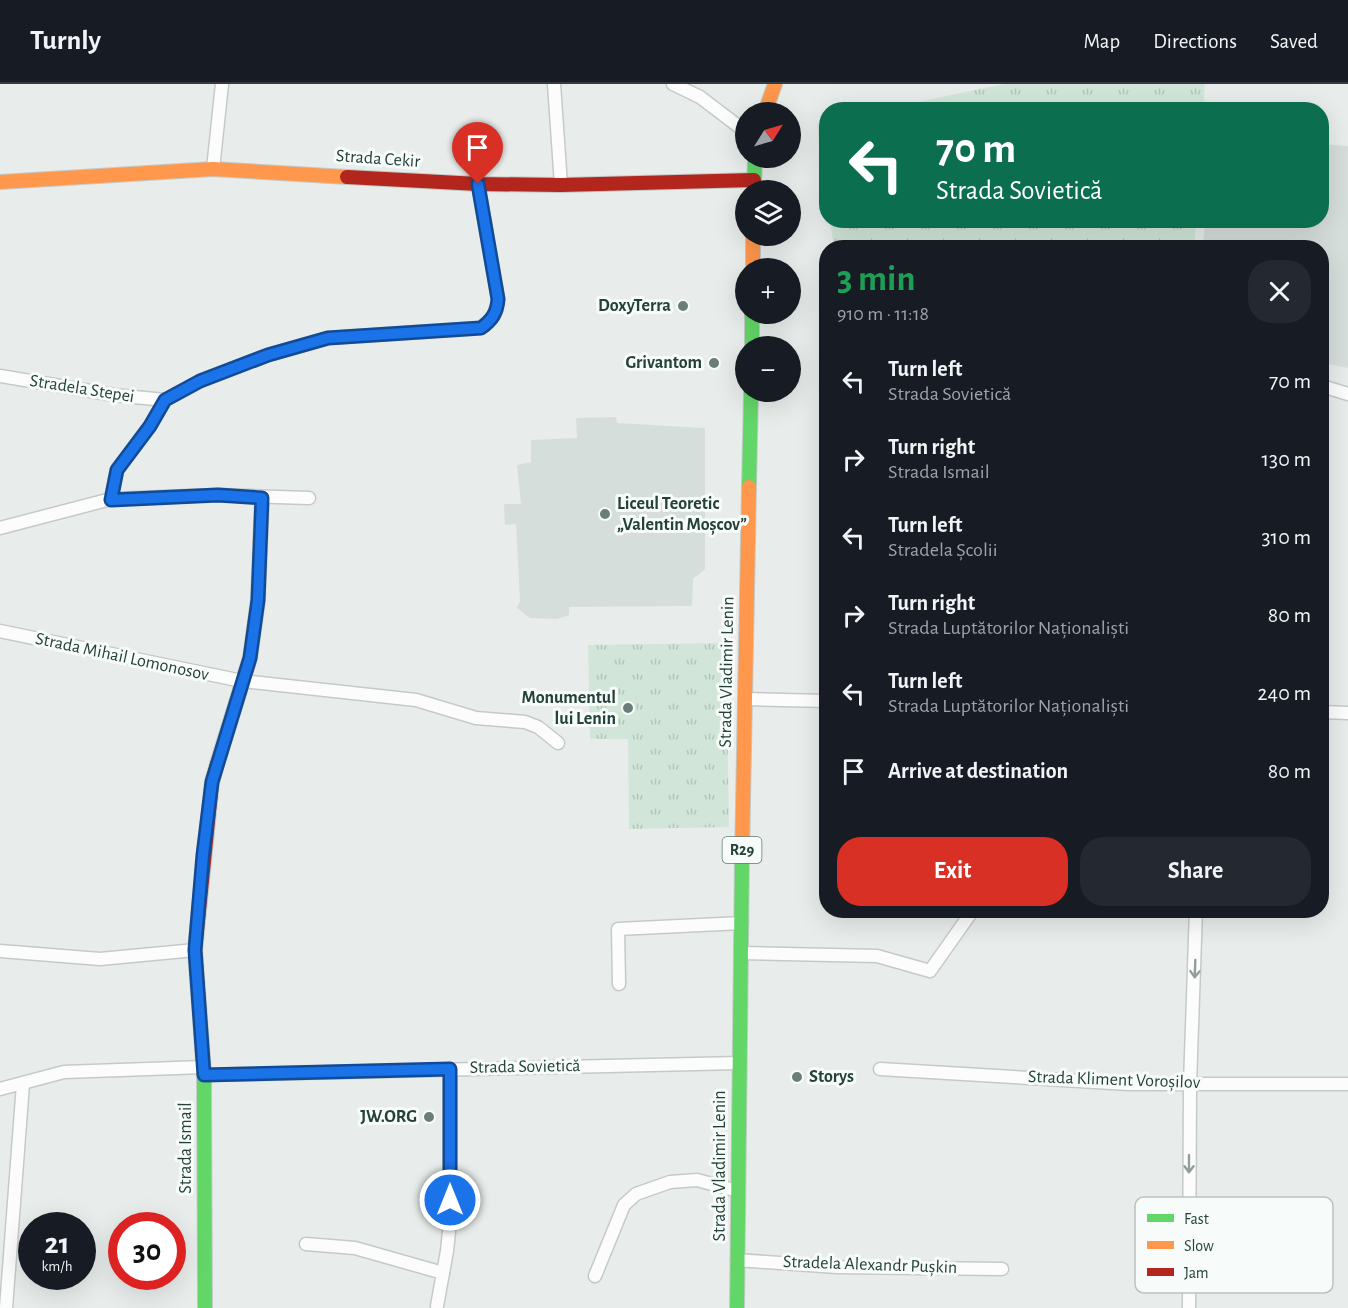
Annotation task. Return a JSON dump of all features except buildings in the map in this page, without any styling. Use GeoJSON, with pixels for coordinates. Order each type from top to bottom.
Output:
{"type":"FeatureCollection","features":[{"type":"Feature","properties":{"kind":"street"},"geometry":{"type":"LineString","coordinates":[[213,169],[222,84]]}},
{"type":"Feature","properties":{"kind":"street"},"geometry":{"type":"LineString","coordinates":[[554,84],[561,185]]}},
{"type":"Feature","properties":{"kind":"street"},"geometry":{"type":"LineString","coordinates":[[674,84],[700,97],[735,124]]}},
{"type":"Feature","properties":{"kind":"street"},"geometry":{"type":"LineString","coordinates":[[769,102],[775,84]]}},
{"type":"Feature","properties":{"kind":"street","name":"Strada Cekir"},"geometry":{"type":"LineString","coordinates":[[0,182],[213,169],[478,184],[735,185]]}},
{"type":"Feature","properties":{"kind":"street"},"geometry":{"type":"LineString","coordinates":[[111,500],[117,470],[150,426],[165,400],[200,381],[268,355],[328,338],[481,328],[489,323],[495,315],[498,299],[478,184]]}},
{"type":"Feature","properties":{"kind":"street","name":"Stradela Stepei"},"geometry":{"type":"LineString","coordinates":[[0,376],[114,395],[165,400]]}},
{"type":"Feature","properties":{"kind":"street"},"geometry":{"type":"LineString","coordinates":[[1329,388],[1348,394]]}},
{"type":"Feature","properties":{"kind":"street","name":"Strada Vladimir Lenin"},"geometry":{"type":"LineString","coordinates":[[737,1308],[751,402]]}},
{"type":"Feature","properties":{"kind":"street"},"geometry":{"type":"LineString","coordinates":[[0,528],[111,500],[218,495],[309,498]]}},
{"type":"Feature","properties":{"kind":"street","name":"Strada Ismail"},"geometry":{"type":"LineString","coordinates":[[203,1306],[204,1071],[195,950],[212,782],[250,658],[258,600],[262,498]]}},
{"type":"Feature","properties":{"kind":"street","name":"Strada Mihail Lomonosov"},"geometry":{"type":"LineString","coordinates":[[0,631],[242,681],[416,700],[476,718],[525,722],[537,727],[558,743]]}},
{"type":"Feature","properties":{"kind":"street"},"geometry":{"type":"LineString","coordinates":[[746,699],[819,701]]}},
{"type":"Feature","properties":{"kind":"street"},"geometry":{"type":"LineString","coordinates":[[1329,712],[1348,713]]}},
{"type":"Feature","properties":{"kind":"street"},"geometry":{"type":"LineString","coordinates":[[741,953],[877,956],[930,971],[967,918]]}},
{"type":"Feature","properties":{"kind":"street"},"geometry":{"type":"LineString","coordinates":[[1189,1197],[1190,1084],[1196,918]]}},
{"type":"Feature","properties":{"kind":"street"},"geometry":{"type":"LineString","coordinates":[[619,984],[618,928],[742,923]]}},
{"type":"Feature","properties":{"kind":"street"},"geometry":{"type":"LineString","coordinates":[[0,951],[100,958],[195,950]]}},
{"type":"Feature","properties":{"kind":"street","name":"Strada Sovietică"},"geometry":{"type":"LineString","coordinates":[[0,1089],[64,1072],[450,1069],[739,1063]]}},
{"type":"Feature","properties":{"kind":"street"},"geometry":{"type":"LineString","coordinates":[[437,1306],[450,1222],[450,1069]]}},
{"type":"Feature","properties":{"kind":"street","name":"Strada Kliment Voroșilov"},"geometry":{"type":"LineString","coordinates":[[880,1070],[1128,1084],[1348,1084]]}},
{"type":"Feature","properties":{"kind":"street"},"geometry":{"type":"LineString","coordinates":[[6,1308],[23,1084]]}},
{"type":"Feature","properties":{"kind":"street"},"geometry":{"type":"LineString","coordinates":[[595,1276],[624,1205],[636,1194],[670,1182],[697,1180],[738,1191]]}},
{"type":"Feature","properties":{"kind":"street"},"geometry":{"type":"LineString","coordinates":[[306,1244],[355,1248],[443,1273]]}},
{"type":"Feature","properties":{"kind":"street","name":"Stradela Alexandr Pușkin"},"geometry":{"type":"LineString","coordinates":[[737,1260],[837,1267],[1002,1269]]}},
{"type":"Feature","properties":{"kind":"street"},"geometry":{"type":"LineString","coordinates":[[1189,1293],[1189,1308]]}},
{"type":"Feature","properties":{"kind":"shaded area"},"geometry":{"type":"Polygon","coordinates":[[[1329,145],[1348,146],[1348,368],[1329,364],[1329,240],[1204,240],[1204,228],[1329,228],[1329,145]]]}},
{"type":"Feature","properties":{"kind":"shaded area","name":"Liceul Teoretic „Valentin Moșcov”"},"geometry":{"type":"Polygon","coordinates":[[[616,417],[617,423],[705,428],[705,569],[693,579],[692,606],[569,607],[569,615],[557,619],[530,618],[517,608],[520,601],[516,524],[505,525],[504,504],[521,504],[517,465],[531,462],[531,440],[577,438],[576,418],[616,417]]]}},
{"type":"Feature","properties":{"kind":"green space"},"geometry":{"type":"Polygon","coordinates":[[[1004,84],[1205,84],[1204,102],[918,102],[1004,84]]]}},
{"type":"Feature","properties":{"kind":"green space"},"geometry":{"type":"Polygon","coordinates":[[[831,228],[1195,228],[1195,240],[833,240],[831,228]]]}},
{"type":"Feature","properties":{"kind":"green space"},"geometry":{"type":"Polygon","coordinates":[[[726,643],[729,827],[629,829],[628,739],[590,739],[588,645],[726,643]]]}},
{"type":"Feature","properties":{"kind":"traffic: fast"},"geometry":{"type":"LineString","coordinates":[[754,180],[755,168]]}},
{"type":"Feature","properties":{"kind":"traffic: fast"},"geometry":{"type":"LineString","coordinates":[[752,324],[752,336]]}},
{"type":"Feature","properties":{"kind":"traffic: fast"},"geometry":{"type":"LineString","coordinates":[[749,487],[751,402]]}},
{"type":"Feature","properties":{"kind":"traffic: fast"},"geometry":{"type":"LineString","coordinates":[[737,1308],[742,856]]}},
{"type":"Feature","properties":{"kind":"traffic: fast"},"geometry":{"type":"LineString","coordinates":[[200,1018],[204,1075],[205,1308]]}},
{"type":"Feature","properties":{"kind":"traffic: slow"},"geometry":{"type":"LineString","coordinates":[[769,102],[775,84]]}},
{"type":"Feature","properties":{"kind":"traffic: slow"},"geometry":{"type":"LineString","coordinates":[[0,182],[213,169],[347,177]]}},
{"type":"Feature","properties":{"kind":"traffic: slow"},"geometry":{"type":"LineString","coordinates":[[753,246],[753,258]]}},
{"type":"Feature","properties":{"kind":"traffic: slow"},"geometry":{"type":"LineString","coordinates":[[742,856],[749,487]]}},
{"type":"Feature","properties":{"kind":"traffic: slow"},"geometry":{"type":"LineString","coordinates":[[217,764],[250,658],[258,600],[262,498]]}},
{"type":"Feature","properties":{"kind":"traffic: jam"},"geometry":{"type":"LineString","coordinates":[[347,177],[478,184],[561,185],[735,180]]}},
{"type":"Feature","properties":{"kind":"traffic: jam"},"geometry":{"type":"LineString","coordinates":[[200,1018],[195,950],[212,782],[217,764]]}},
{"type":"Feature","properties":{"kind":"place","name":"DoxyTerra"},"geometry":{"type":"Point","coordinates":[683,306]}},
{"type":"Feature","properties":{"kind":"place","name":"Grivantom"},"geometry":{"type":"Point","coordinates":[714,363]}},
{"type":"Feature","properties":{"kind":"place","name":"Liceul Teoretic „Valentin Moșcov”"},"geometry":{"type":"Point","coordinates":[605,514]}},
{"type":"Feature","properties":{"kind":"place","name":"Monumentul lui Lenin"},"geometry":{"type":"Point","coordinates":[628,708]}},
{"type":"Feature","properties":{"kind":"place","name":"Storys"},"geometry":{"type":"Point","coordinates":[797,1077]}},
{"type":"Feature","properties":{"kind":"place","name":"JW.ORG"},"geometry":{"type":"Point","coordinates":[429,1117]}},
{"type":"Feature","properties":{"kind":"route"},"geometry":{"type":"LineString","coordinates":[[450,1200],[450,1069],[204,1075],[195,950],[203,855],[212,782],[250,658],[258,600],[262,498],[218,495],[111,500],[112,482],[117,470],[150,426],[165,400],[200,381],[268,355],[328,338],[481,328],[489,323],[495,315],[498,299],[478,184]]}}]}
